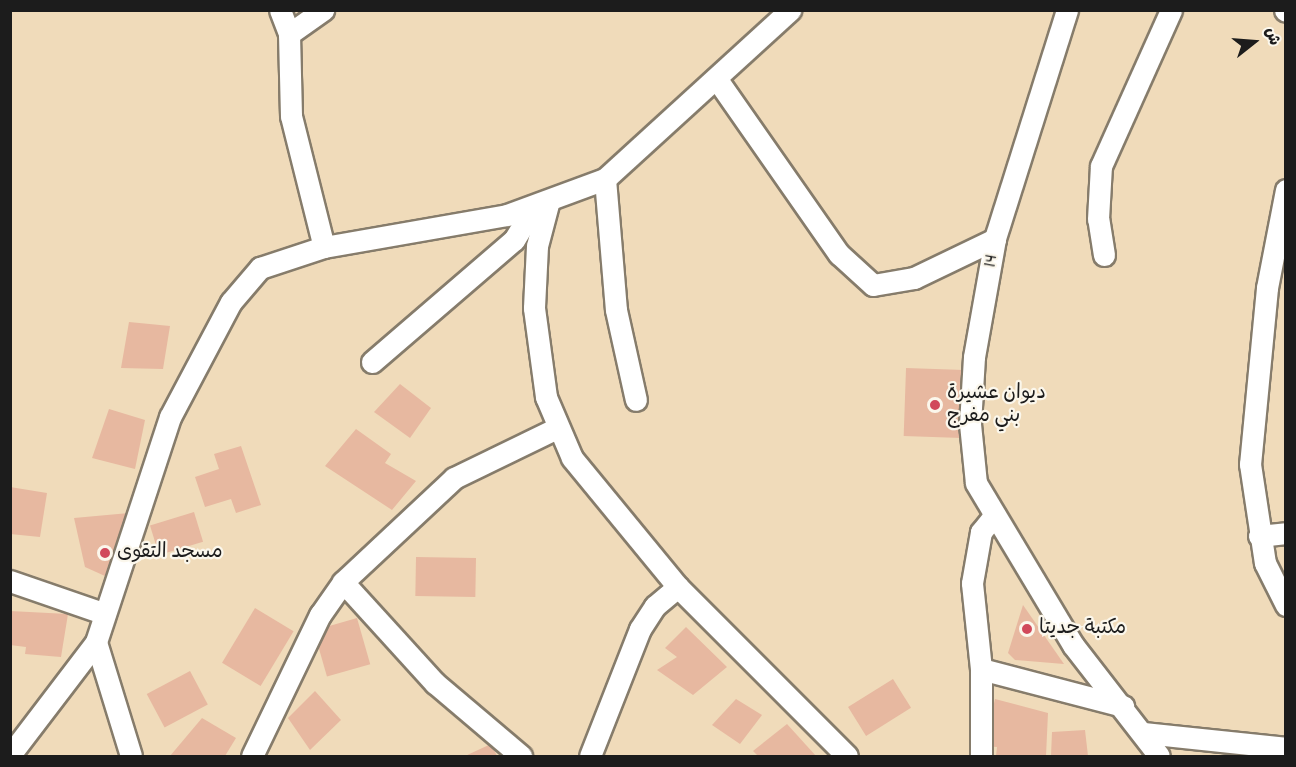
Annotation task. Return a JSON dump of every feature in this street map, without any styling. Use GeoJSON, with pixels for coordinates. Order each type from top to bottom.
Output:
{"type":"FeatureCollection","features":[{"type":"Feature","properties":{"kind":"street"},"geometry":{"type":"LineString","coordinates":[[280,10],[289,34],[287,92],[324,247]]}},
{"type":"Feature","properties":{"kind":"street"},"geometry":{"type":"LineString","coordinates":[[289,34],[323,10]]}},
{"type":"Feature","properties":{"kind":"street"},"geometry":{"type":"LineString","coordinates":[[10,755],[96,642],[103,613],[170,417],[231,302],[260,268],[324,247],[402,237],[541,206],[605,179],[790,10]]}},
{"type":"Feature","properties":{"kind":"street","name":"14"},"geometry":{"type":"LineString","coordinates":[[1067,10],[995,239],[974,357],[970,424],[976,483],[1073,645],[1144,733],[1159,756]]}},
{"type":"Feature","properties":{"kind":"street"},"geometry":{"type":"LineString","coordinates":[[1104,255],[1098,219],[1101,166],[1171,10]]}},
{"type":"Feature","properties":{"kind":"street"},"geometry":{"type":"LineString","coordinates":[[716,78],[838,254],[873,285],[914,278],[995,239]]}},
{"type":"Feature","properties":{"kind":"street"},"geometry":{"type":"LineString","coordinates":[[605,179],[616,310],[636,400]]}},
{"type":"Feature","properties":{"kind":"street"},"geometry":{"type":"LineString","coordinates":[[1286,190],[1267,288],[1250,464],[1258,536],[1286,605]]}},
{"type":"Feature","properties":{"kind":"street"},"geometry":{"type":"LineString","coordinates":[[372,362],[514,240],[541,206]]}},
{"type":"Feature","properties":{"kind":"street"},"geometry":{"type":"LineString","coordinates":[[541,206],[534,297],[546,397],[557,428],[586,476],[678,587],[847,756]]}},
{"type":"Feature","properties":{"kind":"street"},"geometry":{"type":"LineString","coordinates":[[258,754],[320,615],[344,582],[454,478],[511,446],[557,428]]}},
{"type":"Feature","properties":{"kind":"street"},"geometry":{"type":"LineString","coordinates":[[981,756],[981,669],[972,584],[975,550],[995,515]]}},
{"type":"Feature","properties":{"kind":"street"},"geometry":{"type":"LineString","coordinates":[[1258,536],[1286,532]]}},
{"type":"Feature","properties":{"kind":"street"},"geometry":{"type":"LineString","coordinates":[[10,580],[103,613]]}},
{"type":"Feature","properties":{"kind":"street"},"geometry":{"type":"LineString","coordinates":[[344,582],[435,683],[521,756]]}},
{"type":"Feature","properties":{"kind":"street"},"geometry":{"type":"LineString","coordinates":[[590,756],[640,629],[655,606],[678,587]]}},
{"type":"Feature","properties":{"kind":"street"},"geometry":{"type":"LineString","coordinates":[[96,642],[131,756]]}},
{"type":"Feature","properties":{"kind":"street"},"geometry":{"type":"LineString","coordinates":[[981,669],[1123,706]]}},
{"type":"Feature","properties":{"kind":"street"},"geometry":{"type":"LineString","coordinates":[[1144,733],[1286,748]]}},
{"type":"Feature","properties":{"kind":"building"},"geometry":{"type":"Polygon","coordinates":[[[129,322],[170,326],[163,369],[121,368],[129,322]]]}},
{"type":"Feature","properties":{"kind":"building","name":"ديوان عشيرة بني مفرج"},"geometry":{"type":"Polygon","coordinates":[[[906,368],[964,370],[962,438],[904,436],[906,368]]]}},
{"type":"Feature","properties":{"kind":"building"},"geometry":{"type":"Polygon","coordinates":[[[400,384],[431,408],[410,438],[374,412],[400,384]]]}},
{"type":"Feature","properties":{"kind":"building"},"geometry":{"type":"Polygon","coordinates":[[[109,409],[145,420],[135,469],[92,458],[109,409]]]}},
{"type":"Feature","properties":{"kind":"building"},"geometry":{"type":"Polygon","coordinates":[[[356,429],[391,454],[385,463],[416,481],[392,510],[325,466],[356,429]]]}},
{"type":"Feature","properties":{"kind":"building"},"geometry":{"type":"Polygon","coordinates":[[[241,446],[261,505],[236,513],[231,499],[205,507],[195,477],[219,469],[214,454],[241,446]]]}},
{"type":"Feature","properties":{"kind":"building"},"geometry":{"type":"Polygon","coordinates":[[[10,487],[47,493],[40,537],[10,534],[10,487]]]}},
{"type":"Feature","properties":{"kind":"building","name":"مسجد التقوى"},"geometry":{"type":"Polygon","coordinates":[[[140,512],[116,581],[85,567],[74,518],[140,512]]]}},
{"type":"Feature","properties":{"kind":"building"},"geometry":{"type":"Polygon","coordinates":[[[194,512],[203,542],[159,555],[150,525],[194,512]]]}},
{"type":"Feature","properties":{"kind":"building"},"geometry":{"type":"Polygon","coordinates":[[[416,557],[476,558],[475,597],[415,596],[416,557]]]}},
{"type":"Feature","properties":{"kind":"building","name":"مكتبة جديتا"},"geometry":{"type":"Polygon","coordinates":[[[1023,605],[1064,664],[1015,660],[1008,653],[1023,605]]]}},
{"type":"Feature","properties":{"kind":"building"},"geometry":{"type":"Polygon","coordinates":[[[255,608],[294,631],[261,686],[222,663],[255,608]]]}},
{"type":"Feature","properties":{"kind":"building"},"geometry":{"type":"Polygon","coordinates":[[[10,611],[68,614],[61,657],[25,654],[26,647],[10,645],[10,611]]]}},
{"type":"Feature","properties":{"kind":"building"},"geometry":{"type":"Polygon","coordinates":[[[357,618],[370,664],[327,677],[314,630],[357,618]]]}},
{"type":"Feature","properties":{"kind":"building"},"geometry":{"type":"Polygon","coordinates":[[[686,627],[727,667],[693,695],[657,670],[677,657],[665,648],[686,627]]]}},
{"type":"Feature","properties":{"kind":"building"},"geometry":{"type":"Polygon","coordinates":[[[190,671],[208,705],[165,728],[147,694],[190,671]]]}},
{"type":"Feature","properties":{"kind":"building"},"geometry":{"type":"Polygon","coordinates":[[[893,679],[911,708],[866,736],[848,707],[893,679]]]}},
{"type":"Feature","properties":{"kind":"building"},"geometry":{"type":"Polygon","coordinates":[[[315,691],[341,720],[310,750],[288,718],[315,691]]]}},
{"type":"Feature","properties":{"kind":"building"},"geometry":{"type":"Polygon","coordinates":[[[736,699],[762,715],[740,744],[712,725],[736,699]]]}},
{"type":"Feature","properties":{"kind":"building"},"geometry":{"type":"Polygon","coordinates":[[[995,699],[1048,713],[1046,756],[996,756],[997,747],[984,746],[995,699]]]}},
{"type":"Feature","properties":{"kind":"building"},"geometry":{"type":"Polygon","coordinates":[[[202,718],[236,738],[225,756],[170,756],[202,718]]]}},
{"type":"Feature","properties":{"kind":"building"},"geometry":{"type":"Polygon","coordinates":[[[787,724],[816,756],[758,756],[753,751],[787,724]]]}},
{"type":"Feature","properties":{"kind":"building"},"geometry":{"type":"Polygon","coordinates":[[[1085,730],[1088,756],[1051,756],[1052,732],[1085,730]]]}},
{"type":"Feature","properties":{"kind":"building"},"geometry":{"type":"Polygon","coordinates":[[[491,744],[497,756],[465,756],[491,744]]]}},
{"type":"Feature","properties":{"kind":"place","name":"ديوان عشيرة بني مفرج"},"geometry":{"type":"Point","coordinates":[935,405]}},
{"type":"Feature","properties":{"kind":"place","name":"مسجد التقوى"},"geometry":{"type":"Point","coordinates":[105,553]}},
{"type":"Feature","properties":{"kind":"place","name":"مكتبة جديتا"},"geometry":{"type":"Point","coordinates":[1027,629]}}]}
